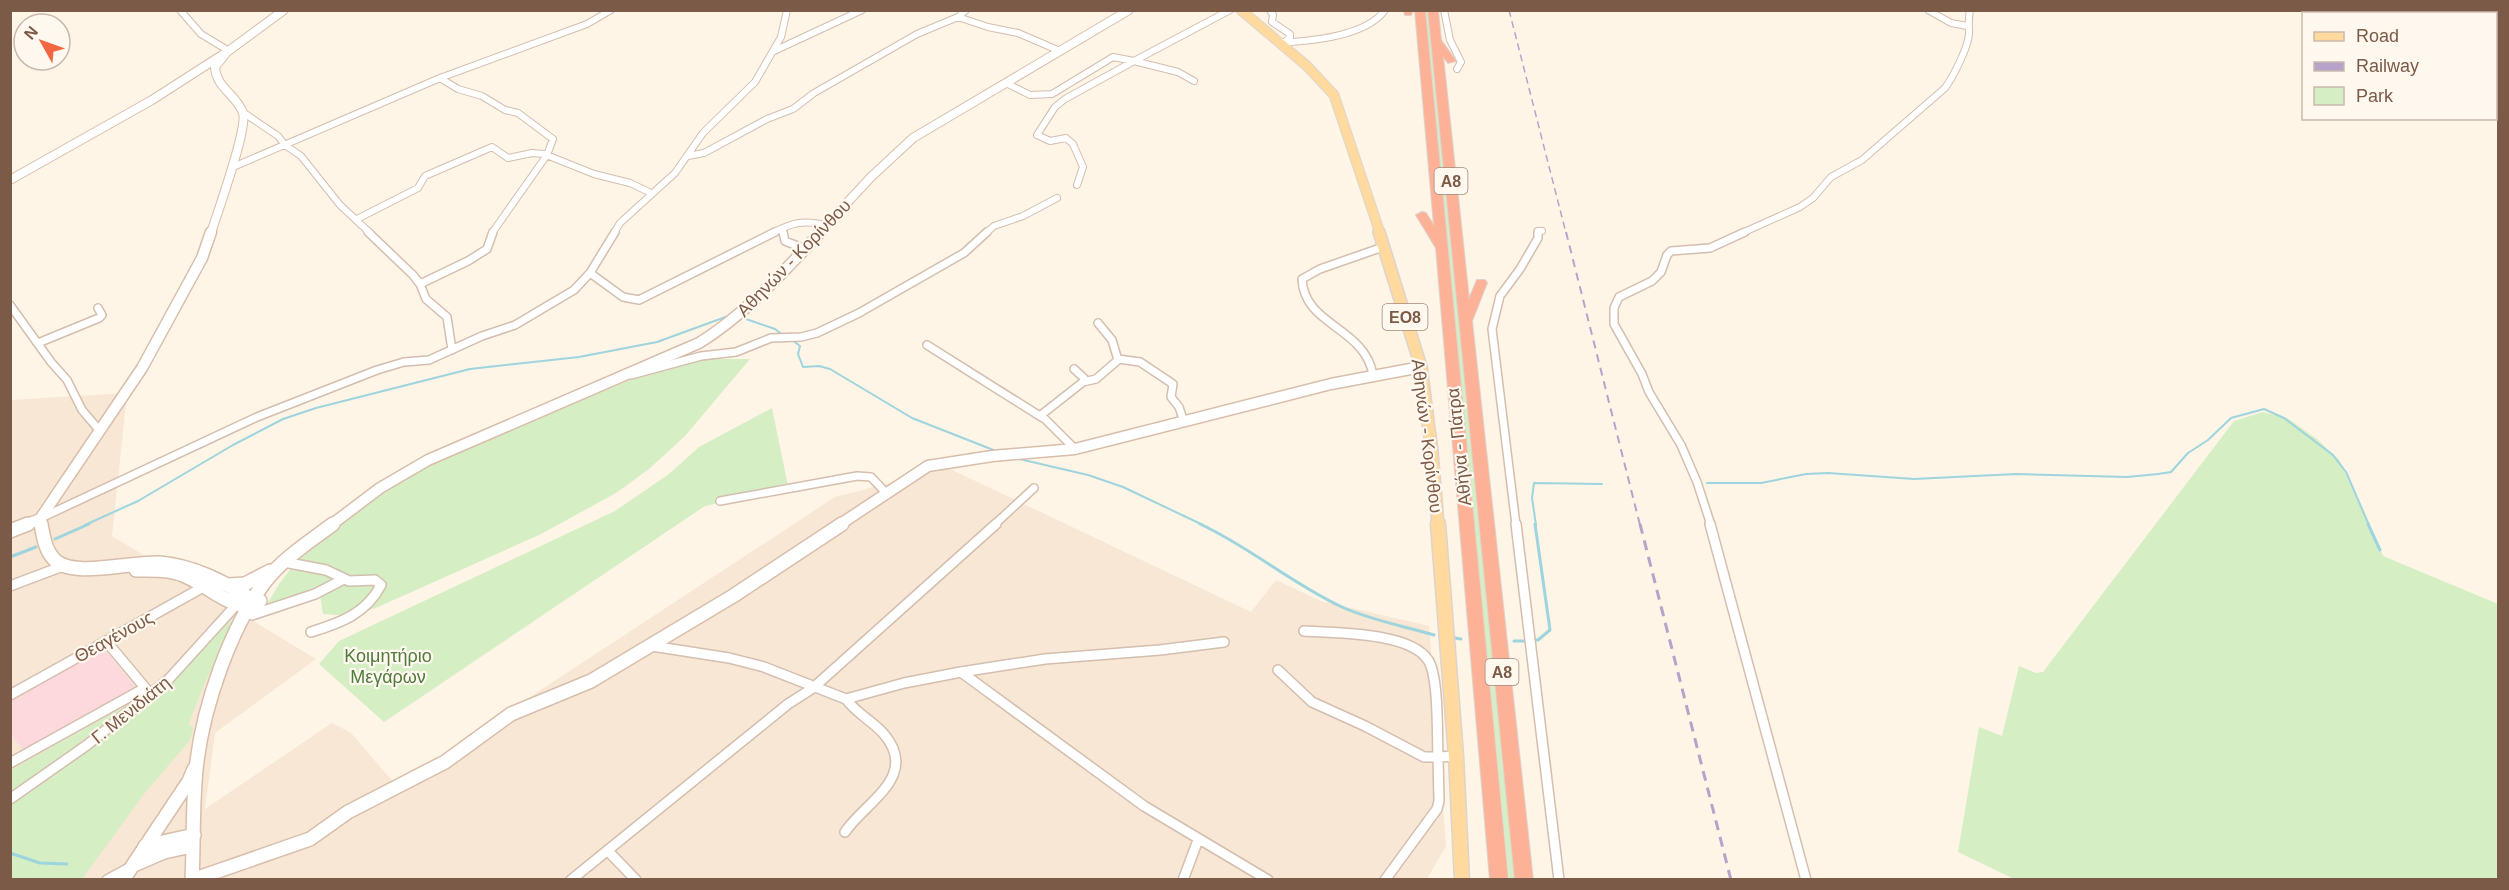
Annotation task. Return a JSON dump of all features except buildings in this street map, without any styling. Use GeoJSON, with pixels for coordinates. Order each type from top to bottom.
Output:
{"type":"FeatureCollection","features":[{"type":"Feature","properties":{"kind":"highway","name":"Αθήνα - Πάτρα"},"geometry":{"type":"LineString","coordinates":[[1420,10],[1499,879]]}},
{"type":"Feature","properties":{"kind":"highway","name":"Αθήνα - Πάτρα"},"geometry":{"type":"LineString","coordinates":[[1433,10],[1524,879]]}},
{"type":"Feature","properties":{"kind":"highway"},"geometry":{"type":"LineString","coordinates":[[1436,39],[1454,65]]}},
{"type":"Feature","properties":{"kind":"highway"},"geometry":{"type":"LineString","coordinates":[[1422,215],[1442,250]]}},
{"type":"Feature","properties":{"kind":"highway"},"geometry":{"type":"LineString","coordinates":[[1466,323],[1481,283]]}},
{"type":"Feature","properties":{"kind":"main road","name":"Αθηνών - Κορίνθου"},"geometry":{"type":"LineString","coordinates":[[1241,10],[1282,43],[1322,80],[1334,95],[1349,135],[1421,367],[1432,452],[1456,756],[1462,879]]}},
{"type":"Feature","properties":{"kind":"street"},"geometry":{"type":"LineString","coordinates":[[180,10],[185,20],[228,52]]}},
{"type":"Feature","properties":{"kind":"street"},"geometry":{"type":"LineString","coordinates":[[10,180],[144,105],[228,52],[284,10]]}},
{"type":"Feature","properties":{"kind":"street"},"geometry":{"type":"LineString","coordinates":[[232,167],[440,78],[587,24],[611,10]]}},
{"type":"Feature","properties":{"kind":"street"},"geometry":{"type":"LineString","coordinates":[[10,531],[257,417],[377,370],[404,362],[429,360],[527,319],[573,290],[590,273],[616,229],[651,193],[675,173],[703,132],[753,85],[781,37],[787,10]]}},
{"type":"Feature","properties":{"kind":"street"},"geometry":{"type":"LineString","coordinates":[[772,51],[861,10]]}},
{"type":"Feature","properties":{"kind":"street"},"geometry":{"type":"LineString","coordinates":[[688,156],[704,153],[767,119],[793,109],[814,93],[917,34],[957,17],[966,10]]}},
{"type":"Feature","properties":{"kind":"street","name":"Αθηνών - Κορίνθου"},"geometry":{"type":"LineString","coordinates":[[192,879],[197,763],[202,732],[216,687],[251,606],[288,561],[314,538],[380,488],[428,460],[626,376],[699,343],[725,327],[757,300],[909,141],[1129,10]]}},
{"type":"Feature","properties":{"kind":"street"},"geometry":{"type":"LineString","coordinates":[[1077,184],[1083,167],[1073,144],[1066,138],[1043,140],[1039,138],[1037,132],[1055,107],[1065,99],[1230,10]]}},
{"type":"Feature","properties":{"kind":"street"},"geometry":{"type":"LineString","coordinates":[[1270,10],[1273,15],[1272,22],[1290,34],[1290,38],[1282,43]]}},
{"type":"Feature","properties":{"kind":"street"},"geometry":{"type":"LineString","coordinates":[[1282,43],[1304,42],[1355,30],[1379,19],[1385,10]]}},
{"type":"Feature","properties":{"kind":"street"},"geometry":{"type":"LineString","coordinates":[[1444,10],[1450,40],[1461,62],[1454,65]]}},
{"type":"Feature","properties":{"kind":"street"},"geometry":{"type":"LineString","coordinates":[[1928,10],[1951,23],[1967,26]]}},
{"type":"Feature","properties":{"kind":"street"},"geometry":{"type":"LineString","coordinates":[[1806,879],[1739,637],[1715,539],[1697,482],[1681,445],[1649,392],[1642,374],[1617,331],[1614,324],[1614,308],[1619,297],[1639,290],[1658,276],[1667,254],[1671,251],[1710,248],[1800,207],[1813,198],[1831,177],[1862,160],[1885,138],[1932,101],[1949,82],[1969,35],[1967,26],[1970,10]]}},
{"type":"Feature","properties":{"kind":"street"},"geometry":{"type":"LineString","coordinates":[[957,17],[988,27],[1018,33],[1060,51]]}},
{"type":"Feature","properties":{"kind":"street"},"geometry":{"type":"LineString","coordinates":[[228,52],[216,64],[214,73],[244,113],[279,136],[285,145],[301,156],[319,181],[420,284],[426,299],[447,317],[452,350]]}},
{"type":"Feature","properties":{"kind":"street"},"geometry":{"type":"LineString","coordinates":[[1006,82],[1030,95],[1047,95],[1056,92],[1113,57],[1178,72],[1194,81]]}},
{"type":"Feature","properties":{"kind":"street"},"geometry":{"type":"LineString","coordinates":[[420,284],[468,261],[487,249],[495,226],[518,199],[547,155],[553,139],[518,113],[505,110],[482,96],[458,89],[440,78]]}},
{"type":"Feature","properties":{"kind":"street"},"geometry":{"type":"LineString","coordinates":[[63,566],[49,553],[40,519],[142,368],[202,258],[232,167],[242,132],[244,113]]}},
{"type":"Feature","properties":{"kind":"street"},"geometry":{"type":"LineString","coordinates":[[357,219],[417,188],[425,176],[490,148],[512,158],[535,153],[547,155],[617,181],[636,183],[651,193]]}},
{"type":"Feature","properties":{"kind":"street"},"geometry":{"type":"LineString","coordinates":[[626,376],[649,372],[701,356],[736,352],[771,338],[801,337],[817,333],[859,313],[964,253],[994,226],[1023,216],[1057,198]]}},
{"type":"Feature","properties":{"kind":"street"},"geometry":{"type":"LineString","coordinates":[[590,273],[623,297],[639,300],[800,221],[827,225]]}},
{"type":"Feature","properties":{"kind":"street"},"geometry":{"type":"LineString","coordinates":[[782,229],[785,241],[805,249]]}},
{"type":"Feature","properties":{"kind":"street"},"geometry":{"type":"LineString","coordinates":[[1542,231],[1538,231],[1538,238],[1520,269],[1500,296],[1492,329],[1559,879]]}},
{"type":"Feature","properties":{"kind":"street"},"geometry":{"type":"LineString","coordinates":[[1373,375],[1373,365],[1367,354],[1309,303],[1301,288],[1302,279],[1313,272],[1383,248]]}},
{"type":"Feature","properties":{"kind":"street"},"geometry":{"type":"LineString","coordinates":[[10,305],[67,380],[82,410],[100,431]]}},
{"type":"Feature","properties":{"kind":"street"},"geometry":{"type":"LineString","coordinates":[[38,343],[102,316],[98,308]]}},
{"type":"Feature","properties":{"kind":"street"},"geometry":{"type":"LineString","coordinates":[[1098,323],[1108,333],[1118,352],[1118,359]]}},
{"type":"Feature","properties":{"kind":"street"},"geometry":{"type":"LineString","coordinates":[[927,345],[953,364],[1043,418],[1075,449]]}},
{"type":"Feature","properties":{"kind":"street"},"geometry":{"type":"LineString","coordinates":[[1043,418],[1041,415],[1044,412],[1083,382],[1096,379],[1118,359],[1128,358],[1143,364],[1173,384],[1171,397],[1179,407],[1184,422]]}},
{"type":"Feature","properties":{"kind":"street"},"geometry":{"type":"LineString","coordinates":[[192,879],[303,843],[348,812],[445,762],[511,714],[572,690],[764,577],[931,465],[992,456],[1075,449],[1373,375],[1421,367]]}},
{"type":"Feature","properties":{"kind":"street"},"geometry":{"type":"LineString","coordinates":[[1074,369],[1084,378],[1083,382]]}},
{"type":"Feature","properties":{"kind":"street"},"geometry":{"type":"LineString","coordinates":[[720,501],[857,476],[871,477],[887,494]]}},
{"type":"Feature","properties":{"kind":"street"},"geometry":{"type":"LineString","coordinates":[[571,879],[788,704],[813,688],[940,576],[1034,488]]}},
{"type":"Feature","properties":{"kind":"street"},"geometry":{"type":"LineString","coordinates":[[10,586],[63,566],[174,573],[237,585],[255,580],[288,561],[326,570],[349,581],[375,580],[381,585],[374,601],[361,611],[336,624],[310,632]]}},
{"type":"Feature","properties":{"kind":"street"},"geometry":{"type":"LineString","coordinates":[[212,582],[251,606],[315,594],[344,579]]}},
{"type":"Feature","properties":{"kind":"street","name":"Θεαγένους"},"geometry":{"type":"LineString","coordinates":[[10,695],[212,582]]}},
{"type":"Feature","properties":{"kind":"street"},"geometry":{"type":"LineString","coordinates":[[229,585],[251,606]]}},
{"type":"Feature","properties":{"kind":"street","name":"Γ. Μενιδιάτη"},"geometry":{"type":"LineString","coordinates":[[10,800],[87,745],[251,606]]}},
{"type":"Feature","properties":{"kind":"street"},"geometry":{"type":"LineString","coordinates":[[1304,631],[1400,642],[1422,651],[1431,665],[1439,801],[1437,809],[1385,879]]}},
{"type":"Feature","properties":{"kind":"street"},"geometry":{"type":"LineString","coordinates":[[10,763],[148,692],[106,640]]}},
{"type":"Feature","properties":{"kind":"street"},"geometry":{"type":"LineString","coordinates":[[649,645],[729,658],[764,667],[846,699],[903,682],[1046,659],[1160,650],[1224,642]]}},
{"type":"Feature","properties":{"kind":"street"},"geometry":{"type":"LineString","coordinates":[[1278,670],[1312,702],[1365,726],[1424,757],[1456,756]]}},
{"type":"Feature","properties":{"kind":"street"},"geometry":{"type":"LineString","coordinates":[[961,672],[1091,769],[1198,840],[1268,879]]}},
{"type":"Feature","properties":{"kind":"street"},"geometry":{"type":"LineString","coordinates":[[845,832],[859,813],[895,778],[892,745],[886,735],[850,706],[846,699]]}},
{"type":"Feature","properties":{"kind":"street"},"geometry":{"type":"LineString","coordinates":[[123,879],[189,781],[197,763]]}},
{"type":"Feature","properties":{"kind":"street"},"geometry":{"type":"LineString","coordinates":[[1182,879],[1198,840]]}},
{"type":"Feature","properties":{"kind":"street"},"geometry":{"type":"LineString","coordinates":[[145,846],[193,841]]}},
{"type":"Feature","properties":{"kind":"street"},"geometry":{"type":"LineString","coordinates":[[107,879],[193,841]]}},
{"type":"Feature","properties":{"kind":"street"},"geometry":{"type":"LineString","coordinates":[[608,851],[636,879]]}},
{"type":"Feature","properties":{"kind":"shaded area"},"geometry":{"type":"Polygon","coordinates":[[[127,393],[112,536],[316,659],[215,733],[205,809],[332,723],[351,733],[396,785],[835,497],[948,468],[1251,612],[1276,580],[1321,601],[1429,626],[1446,846],[1427,879],[11,880],[11,400],[127,393]]]}},
{"type":"Feature","properties":{"kind":"shaded area"},"geometry":{"type":"Polygon","coordinates":[[[101,645],[136,688],[24,752],[11,734],[11,698],[101,645]]]}},
{"type":"Feature","properties":{"kind":"green space"},"geometry":{"type":"Polygon","coordinates":[[[1425,11],[1428,11],[1515,879],[1509,879],[1425,11]]]}},
{"type":"Feature","properties":{"kind":"green space"},"geometry":{"type":"Polygon","coordinates":[[[696,359],[750,359],[685,436],[649,469],[616,493],[541,534],[378,607],[351,616],[323,614],[320,595],[263,611],[279,584],[296,562],[355,513],[403,478],[453,453],[633,379],[696,359]]]}},
{"type":"Feature","properties":{"kind":"green space","name":"Κοιμητήριο Μεγάρων"},"geometry":{"type":"Polygon","coordinates":[[[772,408],[788,486],[705,506],[384,722],[319,664],[339,641],[615,511],[669,474],[699,447],[772,408]]]}},
{"type":"Feature","properties":{"kind":"green space"},"geometry":{"type":"Polygon","coordinates":[[[2263,412],[2287,418],[2317,439],[2339,460],[2383,556],[2498,604],[2498,879],[2014,879],[1958,852],[1979,727],[2002,736],[2019,666],[2036,673],[2043,672],[2234,421],[2263,412]]]}},
{"type":"Feature","properties":{"kind":"green space"},"geometry":{"type":"Polygon","coordinates":[[[226,622],[234,622],[203,687],[189,723],[193,728],[190,740],[144,794],[82,879],[11,879],[10,806],[97,743],[151,698],[202,649],[226,622]]]}},
{"type":"Feature","properties":{"kind":"green space"},"geometry":{"type":"Polygon","coordinates":[[[143,696],[11,793],[11,770],[143,696]]]}},
{"type":"Feature","properties":{"kind":"waterway"},"geometry":{"type":"LineString","coordinates":[[85,525],[138,501],[233,445],[283,419],[316,408],[470,369],[579,357],[657,342],[731,315]]}},
{"type":"Feature","properties":{"kind":"waterway"},"geometry":{"type":"LineString","coordinates":[[743,318],[775,329],[784,336]]}},
{"type":"Feature","properties":{"kind":"waterway"},"geometry":{"type":"LineString","coordinates":[[792,340],[800,346],[798,354],[803,367],[819,366],[830,369],[912,418],[996,451]]}},
{"type":"Feature","properties":{"kind":"waterway"},"geometry":{"type":"LineString","coordinates":[[1707,483],[1761,483],[1806,474],[1828,473],[1914,479],[2016,474],[2127,477],[2158,474],[2171,472],[2188,453],[2208,440],[2231,418],[2264,409],[2284,418],[2333,455],[2346,472],[2369,525]]}},
{"type":"Feature","properties":{"kind":"waterway"},"geometry":{"type":"LineString","coordinates":[[1015,458],[1088,475],[1123,487],[1203,525]]}},
{"type":"Feature","properties":{"kind":"waterway"},"geometry":{"type":"LineString","coordinates":[[1536,525],[1532,498],[1534,483],[1602,484]]}},
{"type":"Feature","properties":{"kind":"waterway"},"geometry":{"type":"LineString","coordinates":[[55,539],[89,524]]}},
{"type":"Feature","properties":{"kind":"waterway"},"geometry":{"type":"LineString","coordinates":[[1200,524],[1342,607],[1434,635]]}},
{"type":"Feature","properties":{"kind":"waterway"},"geometry":{"type":"LineString","coordinates":[[1533,640],[1538,640],[1550,630],[1535,524]]}},
{"type":"Feature","properties":{"kind":"waterway"},"geometry":{"type":"LineString","coordinates":[[2368,524],[2380,550]]}},
{"type":"Feature","properties":{"kind":"waterway"},"geometry":{"type":"LineString","coordinates":[[10,557],[36,547]]}},
{"type":"Feature","properties":{"kind":"waterway"},"geometry":{"type":"LineString","coordinates":[[1455,638],[1461,639]]}},
{"type":"Feature","properties":{"kind":"waterway"},"geometry":{"type":"LineString","coordinates":[[1514,641],[1528,641]]}},
{"type":"Feature","properties":{"kind":"waterway"},"geometry":{"type":"LineString","coordinates":[[10,853],[40,863],[67,864]]}},
{"type":"Feature","properties":{"kind":"railway"},"geometry":{"type":"LineString","coordinates":[[1509,10],[1566,233]]}},
{"type":"Feature","properties":{"kind":"railway"},"geometry":{"type":"LineString","coordinates":[[1566,232],[1640,525]]}},
{"type":"Feature","properties":{"kind":"railway"},"geometry":{"type":"LineString","coordinates":[[1640,524],[1731,880]]}}]}
